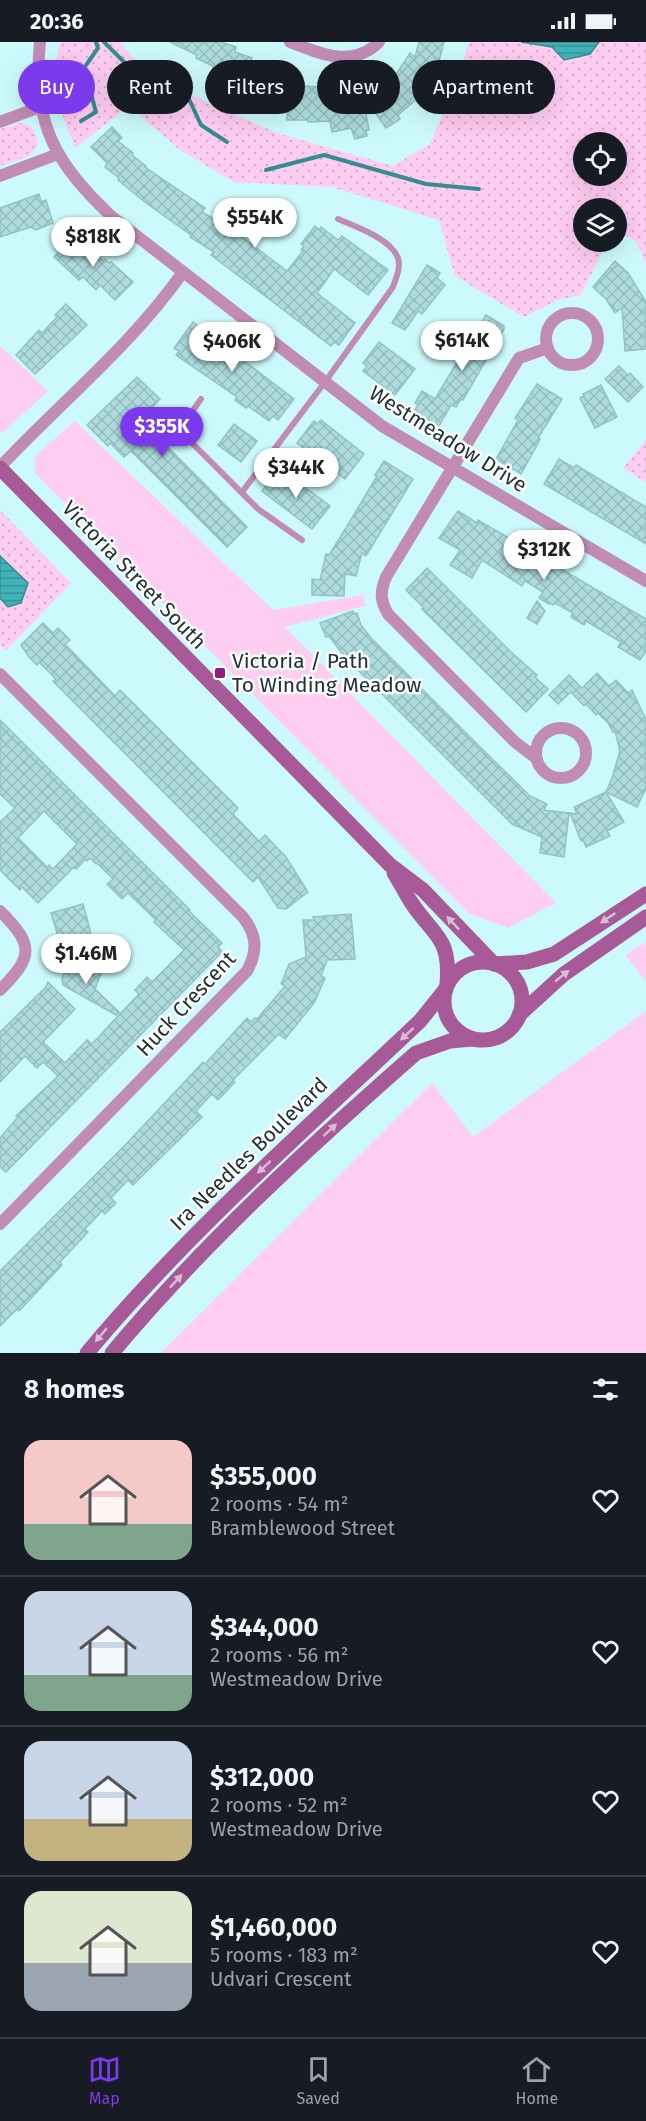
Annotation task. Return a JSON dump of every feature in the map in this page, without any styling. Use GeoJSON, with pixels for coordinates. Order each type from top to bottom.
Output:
{"type":"FeatureCollection","features":[{"type":"Feature","properties":{"kind":"main road","name":"Victoria Street South"},"geometry":{"type":"LineString","coordinates":[[0,468],[390,865],[423,890],[494,964]]}},
{"type":"Feature","properties":{"kind":"main road","name":"Victoria Street South"},"geometry":{"type":"LineString","coordinates":[[390,865],[411,903],[435,930],[444,946],[449,964],[446,987]]}},
{"type":"Feature","properties":{"kind":"main road"},"geometry":{"type":"LineString","coordinates":[[494,964],[511,974],[519,986],[522,999],[519,1015],[513,1026],[503,1035],[486,1041],[473,1040],[458,1032],[450,1022],[444,1008],[446,987],[454,974],[467,965],[483,962],[494,964],[527,962],[554,954],[646,894]]}},
{"type":"Feature","properties":{"kind":"main road"},"geometry":{"type":"LineString","coordinates":[[519,1015],[564,974],[646,916]]}},
{"type":"Feature","properties":{"kind":"main road","name":"Ira Needles Boulevard"},"geometry":{"type":"LineString","coordinates":[[87,1353],[116,1318],[214,1214],[420,1021],[446,987]]}},
{"type":"Feature","properties":{"kind":"main road","name":"Ira Needles Boulevard"},"geometry":{"type":"LineString","coordinates":[[112,1353],[219,1234],[416,1053],[450,1041],[473,1040]]}},
{"type":"Feature","properties":{"kind":"street","name":"Westmeadow Drive"},"geometry":{"type":"LineString","coordinates":[[38,60],[40,42]]}},
{"type":"Feature","properties":{"kind":"street"},"geometry":{"type":"LineString","coordinates":[[290,42],[344,58],[358,57],[379,42]]}},
{"type":"Feature","properties":{"kind":"street"},"geometry":{"type":"LineString","coordinates":[[0,122],[21,114]]}},
{"type":"Feature","properties":{"kind":"street","name":"Westmeadow Drive"},"geometry":{"type":"LineString","coordinates":[[43,114],[58,154],[82,188],[111,216],[183,273],[382,426],[646,581]]}},
{"type":"Feature","properties":{"kind":"street"},"geometry":{"type":"LineString","coordinates":[[0,176],[58,154]]}},
{"type":"Feature","properties":{"kind":"street"},"geometry":{"type":"LineString","coordinates":[[0,468],[118,350],[183,273]]}},
{"type":"Feature","properties":{"kind":"street"},"geometry":{"type":"LineString","coordinates":[[573,312],[589,319],[598,333],[596,350],[584,363],[576,365],[559,361],[548,348],[547,331],[551,323],[565,313],[573,312]]}},
{"type":"Feature","properties":{"kind":"street"},"geometry":{"type":"LineString","coordinates":[[536,758],[538,742],[556,728],[571,730],[578,735],[585,749],[585,758],[577,772],[561,778],[545,772],[536,758],[515,742],[388,614],[381,597],[381,588],[519,358],[548,348]]}},
{"type":"Feature","properties":{"kind":"street","name":"Huck Crescent"},"geometry":{"type":"LineString","coordinates":[[0,675],[243,917],[254,934],[256,944],[253,961],[247,971],[0,1224]]}},
{"type":"Feature","properties":{"kind":"street"},"geometry":{"type":"LineString","coordinates":[[0,911],[18,930],[26,949],[21,968],[0,990]]}},
{"type":"Feature","properties":{"kind":"lane"},"geometry":{"type":"LineString","coordinates":[[242,492],[325,382],[393,286],[399,270],[398,258],[391,249],[366,230],[338,219]]}},
{"type":"Feature","properties":{"kind":"lane"},"geometry":{"type":"LineString","coordinates":[[201,399],[179,430],[258,509],[302,540]]}},
{"type":"Feature","properties":{"kind":"shaded area"},"geometry":{"type":"Polygon","coordinates":[[[60,42],[119,42],[136,60],[107,60],[107,114],[119,114],[75,148],[62,114],[95,114],[95,60],[56,60],[60,42]]]}},
{"type":"Feature","properties":{"kind":"shaded area"},"geometry":{"type":"Polygon","coordinates":[[[469,42],[646,42],[646,265],[637,242],[627,236],[627,198],[573,198],[573,252],[602,252],[581,295],[558,300],[524,317],[455,276],[439,220],[332,187],[234,182],[180,150],[138,114],[193,114],[193,96],[205,101],[205,114],[234,114],[277,133],[393,166],[430,144],[443,114],[555,114],[555,60],[464,60],[469,42]]]}},
{"type":"Feature","properties":{"kind":"shaded area"},"geometry":{"type":"Polygon","coordinates":[[[23,123],[33,130],[38,146],[29,156],[0,166],[0,129],[23,123]]]}},
{"type":"Feature","properties":{"kind":"shaded area"},"geometry":{"type":"Polygon","coordinates":[[[0,346],[48,391],[2,433],[0,430],[0,346]]]}},
{"type":"Feature","properties":{"kind":"shaded area"},"geometry":{"type":"Polygon","coordinates":[[[75,421],[273,610],[364,595],[365,606],[285,627],[556,903],[508,928],[469,914],[35,473],[35,456],[75,421]]]}},
{"type":"Feature","properties":{"kind":"shaded area"},"geometry":{"type":"Polygon","coordinates":[[[646,440],[646,482],[623,468],[646,440]]]}},
{"type":"Feature","properties":{"kind":"shaded area"},"geometry":{"type":"Polygon","coordinates":[[[0,510],[71,583],[6,651],[0,645],[0,510]]]}},
{"type":"Feature","properties":{"kind":"shaded area"},"geometry":{"type":"Polygon","coordinates":[[[646,942],[646,981],[625,955],[646,942]]]}},
{"type":"Feature","properties":{"kind":"shaded area"},"geometry":{"type":"Polygon","coordinates":[[[646,1011],[646,1353],[161,1353],[432,1083],[473,1137],[646,1011]]]}},
{"type":"Feature","properties":{"kind":"water"},"geometry":{"type":"Polygon","coordinates":[[[521,42],[599,42],[590,54],[564,60],[552,47],[521,42]]]}},
{"type":"Feature","properties":{"kind":"water"},"geometry":{"type":"Polygon","coordinates":[[[0,556],[28,583],[21,603],[8,607],[0,598],[0,556]]]}},
{"type":"Feature","properties":{"kind":"building"},"geometry":{"type":"Polygon","coordinates":[[[170,42],[221,42],[236,47],[235,52],[252,58],[251,60],[205,60],[205,62],[196,58],[197,55],[170,42]]]}},
{"type":"Feature","properties":{"kind":"building"},"geometry":{"type":"Polygon","coordinates":[[[419,42],[444,42],[439,60],[412,60],[412,103],[400,113],[400,68],[410,53],[415,57],[419,42]]]}},
{"type":"Feature","properties":{"kind":"building"},"geometry":{"type":"Polygon","coordinates":[[[305,86],[317,87],[317,114],[366,114],[369,130],[366,131],[367,136],[355,139],[351,128],[332,132],[330,121],[287,120],[287,114],[305,114],[305,86]]]}},
{"type":"Feature","properties":{"kind":"building"},"geometry":{"type":"Polygon","coordinates":[[[376,114],[399,114],[400,119],[386,128],[376,114]]]}},
{"type":"Feature","properties":{"kind":"building"},"geometry":{"type":"Polygon","coordinates":[[[112,127],[122,138],[118,141],[145,167],[205,208],[202,212],[231,229],[287,271],[303,251],[301,250],[304,246],[301,244],[315,226],[319,230],[321,227],[338,240],[342,236],[388,270],[368,295],[334,269],[317,293],[355,323],[339,345],[334,342],[331,346],[211,255],[214,252],[190,237],[191,235],[118,180],[119,178],[105,167],[107,163],[91,147],[112,127]]]}},
{"type":"Feature","properties":{"kind":"building"},"geometry":{"type":"Polygon","coordinates":[[[39,194],[41,202],[46,200],[53,223],[36,230],[31,227],[0,237],[0,208],[39,194]]]}},
{"type":"Feature","properties":{"kind":"building"},"geometry":{"type":"Polygon","coordinates":[[[74,237],[103,261],[105,259],[111,262],[133,282],[115,300],[100,285],[96,290],[83,277],[79,280],[54,257],[74,237]]]}},
{"type":"Feature","properties":{"kind":"building"},"geometry":{"type":"Polygon","coordinates":[[[615,261],[628,273],[646,302],[646,349],[625,351],[622,308],[615,313],[606,299],[593,287],[615,261]]]}},
{"type":"Feature","properties":{"kind":"building"},"geometry":{"type":"Polygon","coordinates":[[[427,265],[440,273],[437,278],[445,285],[422,314],[418,311],[405,330],[392,323],[427,265]]]}},
{"type":"Feature","properties":{"kind":"building"},"geometry":{"type":"Polygon","coordinates":[[[66,304],[87,325],[35,374],[16,355],[39,330],[42,333],[66,304]]]}},
{"type":"Feature","properties":{"kind":"building"},"geometry":{"type":"Polygon","coordinates":[[[486,315],[504,326],[504,329],[463,400],[461,399],[456,407],[451,405],[439,426],[414,411],[418,405],[415,403],[422,391],[435,399],[462,354],[460,352],[470,334],[473,336],[486,315]]]}},
{"type":"Feature","properties":{"kind":"building"},"geometry":{"type":"Polygon","coordinates":[[[193,322],[294,399],[278,420],[273,416],[269,421],[248,406],[246,408],[235,400],[237,397],[176,355],[179,351],[174,348],[193,322]]]}},
{"type":"Feature","properties":{"kind":"building"},"geometry":{"type":"Polygon","coordinates":[[[379,342],[415,369],[395,395],[363,371],[367,366],[363,363],[379,342]]]}},
{"type":"Feature","properties":{"kind":"building"},"geometry":{"type":"Polygon","coordinates":[[[619,366],[628,375],[630,373],[643,387],[628,402],[605,379],[619,366]]]}},
{"type":"Feature","properties":{"kind":"building"},"geometry":{"type":"Polygon","coordinates":[[[137,377],[160,399],[141,420],[247,527],[227,547],[131,451],[124,457],[110,443],[108,446],[87,425],[137,377]]]}},
{"type":"Feature","properties":{"kind":"building"},"geometry":{"type":"Polygon","coordinates":[[[537,384],[562,399],[538,438],[540,439],[521,474],[496,459],[518,420],[515,418],[537,384]]]}},
{"type":"Feature","properties":{"kind":"building"},"geometry":{"type":"Polygon","coordinates":[[[601,385],[617,417],[595,428],[580,398],[584,396],[583,394],[601,385]]]}},
{"type":"Feature","properties":{"kind":"building"},"geometry":{"type":"Polygon","coordinates":[[[321,420],[364,454],[345,479],[297,443],[314,421],[317,424],[321,420]]]}},
{"type":"Feature","properties":{"kind":"building"},"geometry":{"type":"Polygon","coordinates":[[[234,424],[257,441],[241,462],[218,445],[234,424]]]}},
{"type":"Feature","properties":{"kind":"building"},"geometry":{"type":"Polygon","coordinates":[[[559,459],[574,468],[576,465],[646,507],[646,544],[544,484],[559,459]]]}},
{"type":"Feature","properties":{"kind":"building"},"geometry":{"type":"Polygon","coordinates":[[[384,461],[413,479],[366,556],[362,553],[356,576],[345,574],[344,596],[312,595],[312,579],[320,580],[326,554],[329,555],[346,528],[384,461]]]}},
{"type":"Feature","properties":{"kind":"building"},"geometry":{"type":"Polygon","coordinates":[[[279,468],[330,506],[312,529],[262,491],[279,468]]]}},
{"type":"Feature","properties":{"kind":"building"},"geometry":{"type":"Polygon","coordinates":[[[458,511],[477,523],[478,520],[646,619],[646,651],[640,660],[618,647],[621,642],[586,621],[584,625],[571,617],[573,613],[555,603],[549,604],[539,598],[543,592],[525,581],[522,586],[482,560],[472,578],[450,565],[460,550],[439,538],[458,511]]]}},
{"type":"Feature","properties":{"kind":"building"},"geometry":{"type":"Polygon","coordinates":[[[427,568],[537,675],[535,677],[548,689],[526,712],[422,609],[424,608],[406,590],[427,568]]]}},
{"type":"Feature","properties":{"kind":"building"},"geometry":{"type":"Polygon","coordinates":[[[537,601],[545,611],[537,624],[527,618],[537,601]]]}},
{"type":"Feature","properties":{"kind":"building"},"geometry":{"type":"Polygon","coordinates":[[[353,611],[354,614],[357,613],[361,625],[371,638],[475,742],[530,796],[547,804],[544,810],[569,813],[564,857],[540,853],[542,837],[512,824],[344,656],[329,636],[326,637],[320,623],[353,611]]]}},
{"type":"Feature","properties":{"kind":"building"},"geometry":{"type":"Polygon","coordinates":[[[43,623],[53,633],[58,628],[70,640],[65,644],[115,696],[120,690],[238,808],[233,814],[259,841],[265,835],[286,857],[308,892],[286,909],[278,908],[258,877],[253,882],[53,681],[56,679],[39,662],[37,665],[29,657],[21,645],[43,623]]]}},
{"type":"Feature","properties":{"kind":"building"},"geometry":{"type":"Polygon","coordinates":[[[597,673],[609,686],[616,680],[628,693],[632,690],[646,720],[646,788],[637,807],[606,792],[620,751],[615,731],[613,732],[598,713],[596,715],[586,704],[584,706],[571,692],[558,704],[549,695],[569,675],[582,688],[597,673]]]}},
{"type":"Feature","properties":{"kind":"building"},"geometry":{"type":"Polygon","coordinates":[[[0,720],[222,943],[218,947],[222,952],[6,1172],[0,1167],[0,1138],[18,1117],[16,1116],[58,1076],[43,1062],[37,1068],[25,1056],[0,1082],[0,1032],[45,988],[48,982],[75,1009],[43,1042],[65,1063],[87,1040],[92,1044],[139,994],[135,990],[147,977],[152,982],[184,950],[128,893],[122,899],[107,884],[113,879],[90,858],[76,869],[74,867],[38,903],[22,887],[20,890],[0,870],[0,822],[15,808],[0,794],[0,720]],[[44,811],[18,838],[47,867],[49,865],[53,869],[77,844],[44,811]]]}},
{"type":"Feature","properties":{"kind":"building"},"geometry":{"type":"Polygon","coordinates":[[[606,792],[624,822],[607,831],[610,836],[586,847],[583,840],[581,841],[570,813],[577,814],[574,807],[606,792]]]}},
{"type":"Feature","properties":{"kind":"building"},"geometry":{"type":"Polygon","coordinates":[[[83,904],[90,930],[92,952],[60,955],[58,936],[51,913],[83,904]]]}},
{"type":"Feature","properties":{"kind":"building"},"geometry":{"type":"Polygon","coordinates":[[[351,914],[355,959],[327,960],[321,976],[325,978],[314,1003],[285,1039],[279,1034],[233,1080],[235,1082],[218,1100],[212,1094],[196,1111],[202,1117],[133,1185],[128,1180],[111,1198],[116,1203],[105,1214],[102,1211],[85,1229],[88,1232],[60,1262],[62,1265],[19,1311],[17,1309],[0,1326],[0,1271],[130,1140],[203,1062],[205,1064],[247,1018],[251,1022],[257,1019],[285,986],[281,984],[289,964],[306,957],[303,920],[351,914]]]}},
{"type":"Feature","properties":{"kind":"building"},"geometry":{"type":"Polygon","coordinates":[[[70,960],[101,974],[95,989],[119,1012],[116,1015],[63,985],[62,978],[70,960]]]}},
{"type":"Feature","properties":{"kind":"waterway"},"geometry":{"type":"LineString","coordinates":[[81,121],[96,112],[84,68],[98,48],[96,42]]}},
{"type":"Feature","properties":{"kind":"waterway"},"geometry":{"type":"LineString","coordinates":[[104,42],[151,89],[189,99],[201,125],[227,142]]}},
{"type":"Feature","properties":{"kind":"waterway"},"geometry":{"type":"LineString","coordinates":[[266,170],[324,155],[426,184],[479,189]]}},
{"type":"Feature","properties":{"kind":"place","name":"Victoria / Path To Winding Meadow"},"geometry":{"type":"Point","coordinates":[220,673]}}]}
